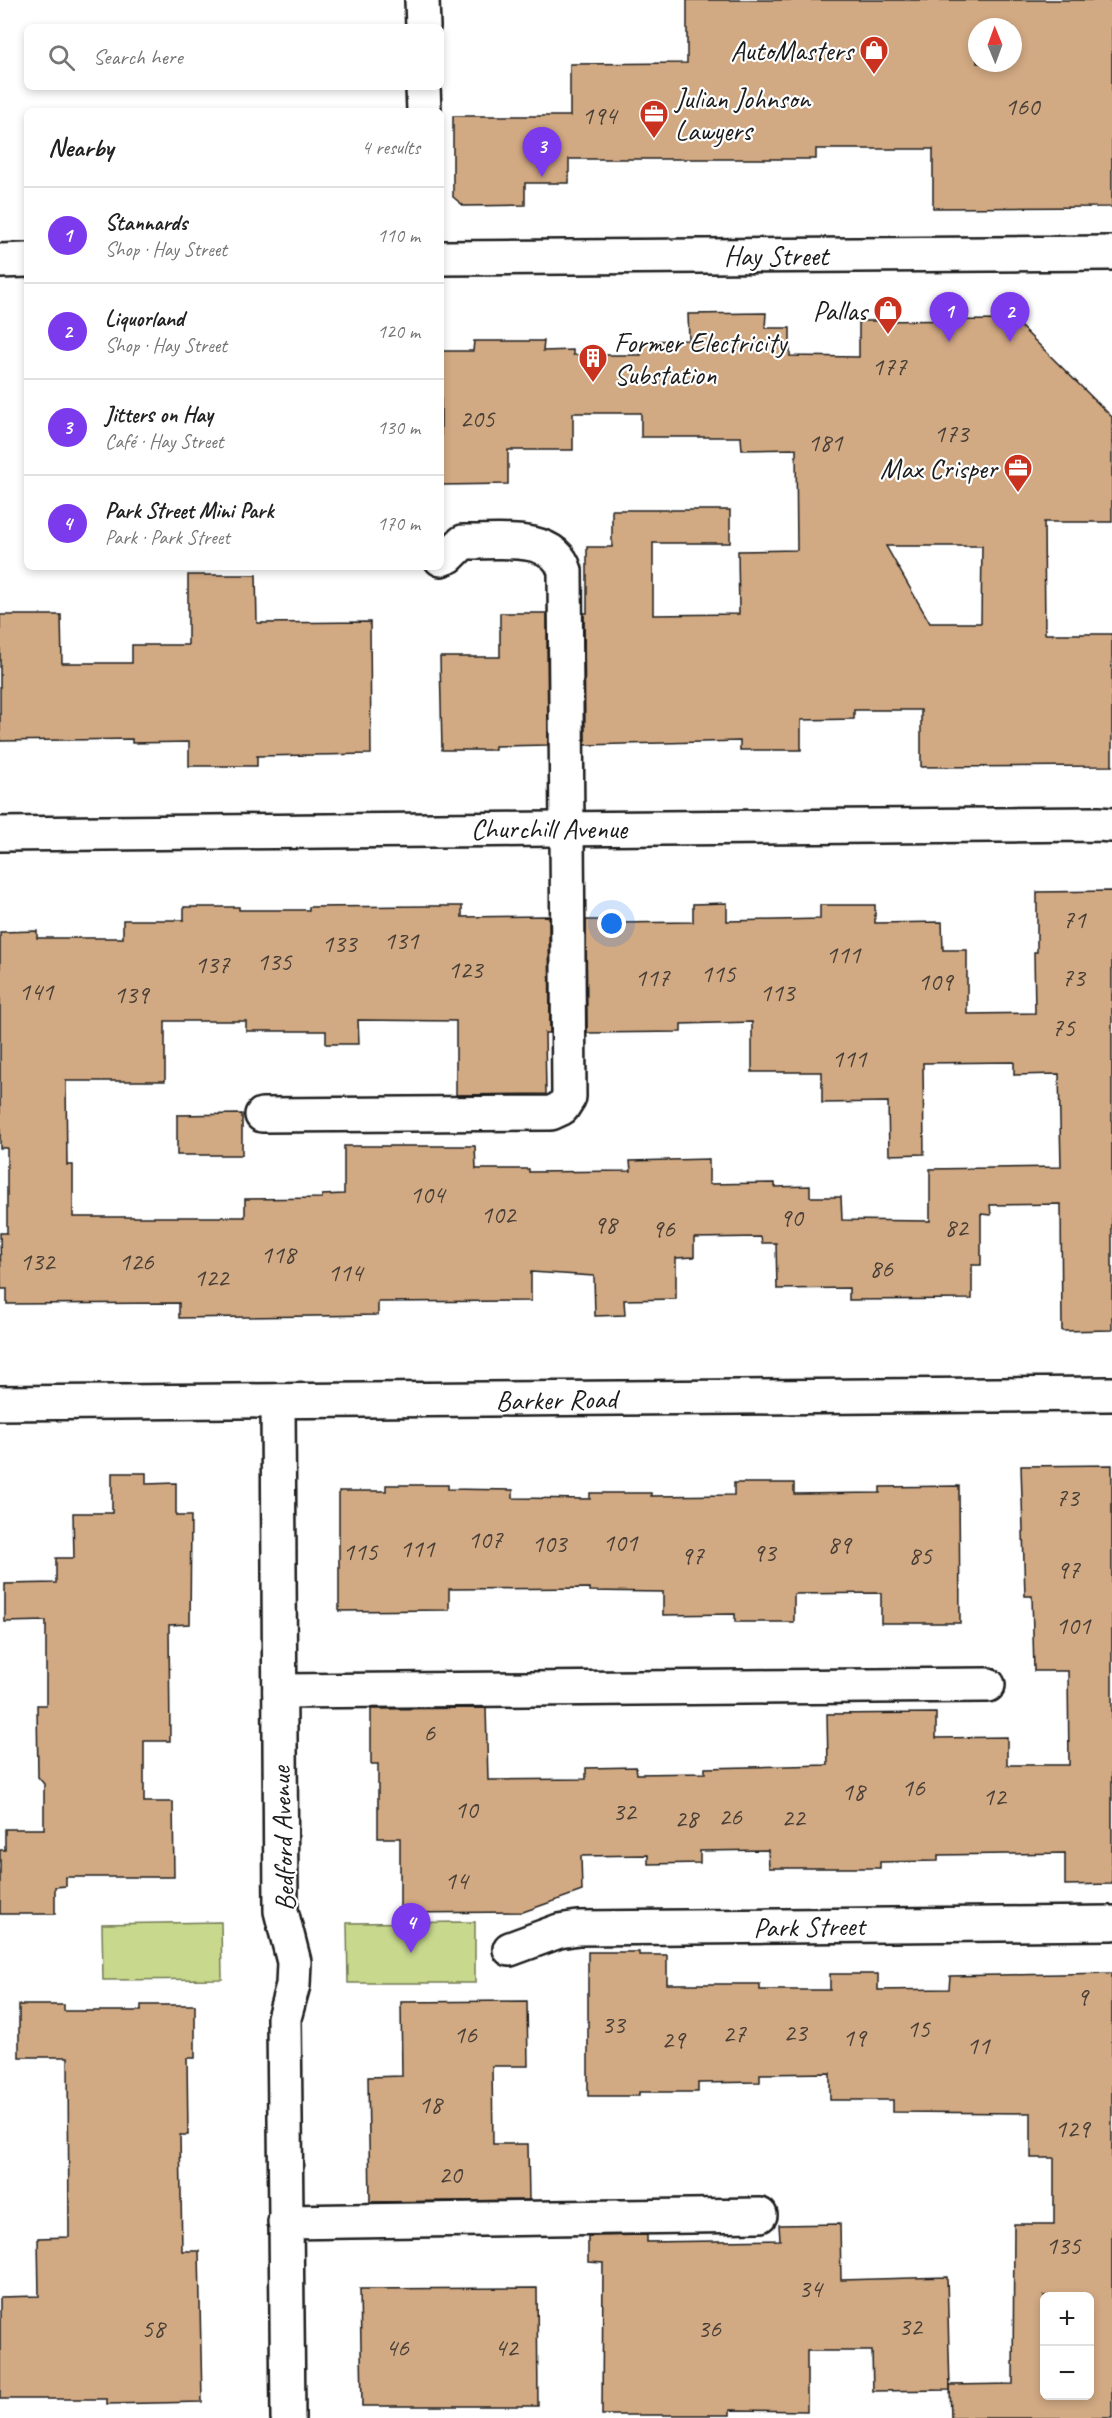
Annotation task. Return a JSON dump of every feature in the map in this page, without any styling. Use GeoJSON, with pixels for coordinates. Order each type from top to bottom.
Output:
{"type":"FeatureCollection","features":[{"type":"Feature","properties":{"kind":"street"},"geometry":{"type":"LineString","coordinates":[[422,0],[423,24]]}},
{"type":"Feature","properties":{"kind":"street"},"geometry":{"type":"LineString","coordinates":[[423,90],[423,108]]}},
{"type":"Feature","properties":{"kind":"street","name":"Hay Street"},"geometry":{"type":"LineString","coordinates":[[444,258],[1112,253]]}},
{"type":"Feature","properties":{"kind":"street"},"geometry":{"type":"LineString","coordinates":[[0,261],[24,260]]}},
{"type":"Feature","properties":{"kind":"street"},"geometry":{"type":"LineString","coordinates":[[262,1115],[547,1113],[562,1108],[567,1101],[569,1093],[568,828],[563,566],[555,552],[532,543],[463,542],[444,558]]}},
{"type":"Feature","properties":{"kind":"street","name":"Churchill Avenue"},"geometry":{"type":"LineString","coordinates":[[0,834],[1107,823]]}},
{"type":"Feature","properties":{"kind":"street","name":"Barker Road"},"geometry":{"type":"LineString","coordinates":[[0,1403],[1112,1394]]}},
{"type":"Feature","properties":{"kind":"street","name":"Bedford Avenue"},"geometry":{"type":"LineString","coordinates":[[278,1401],[281,1911],[294,1962],[293,1985],[284,2018],[288,2418]]}},
{"type":"Feature","properties":{"kind":"street"},"geometry":{"type":"LineString","coordinates":[[280,1691],[988,1685]]}},
{"type":"Feature","properties":{"kind":"street","name":"Park Street"},"geometry":{"type":"LineString","coordinates":[[510,1949],[559,1931],[578,1928],[1112,1923]]}},
{"type":"Feature","properties":{"kind":"street"},"geometry":{"type":"LineString","coordinates":[[285,2222],[760,2215]]}},
{"type":"Feature","properties":{"kind":"green space"},"geometry":{"type":"Polygon","coordinates":[[[221,1922],[222,1979],[103,1980],[102,1924],[221,1922]]]}},
{"type":"Feature","properties":{"kind":"green space"},"geometry":{"type":"Polygon","coordinates":[[[475,1922],[475,1983],[348,1983],[347,1923],[475,1922]]]}},
{"type":"Feature","properties":{"kind":"building"},"geometry":{"type":"Polygon","coordinates":[[[687,0],[1112,0],[1112,207],[933,208],[933,149],[816,149],[816,159],[569,159],[569,183],[525,183],[525,205],[464,206],[453,197],[453,116],[570,116],[570,64],[687,63],[687,0]]]}},
{"type":"Feature","properties":{"kind":"building"},"geometry":{"type":"Polygon","coordinates":[[[766,313],[765,328],[790,328],[790,356],[859,357],[859,321],[1014,320],[1112,417],[1112,522],[1044,522],[1045,634],[1112,634],[1112,766],[921,767],[921,710],[854,710],[854,719],[801,720],[801,750],[740,750],[740,741],[585,745],[584,613],[587,613],[587,547],[612,547],[612,510],[730,510],[730,543],[653,543],[653,615],[739,614],[738,551],[797,550],[796,449],[742,450],[741,437],[641,437],[641,413],[573,413],[573,450],[508,450],[508,484],[444,485],[444,351],[473,351],[474,341],[544,341],[543,351],[573,350],[573,355],[641,355],[640,341],[689,340],[688,314],[766,313]],[[886,546],[930,623],[981,623],[982,546],[886,546]]]}},
{"type":"Feature","properties":{"kind":"building"},"geometry":{"type":"Polygon","coordinates":[[[188,575],[256,575],[257,623],[370,622],[371,754],[257,756],[257,766],[189,766],[189,742],[132,743],[132,739],[0,741],[0,615],[61,615],[62,663],[132,663],[132,645],[188,645],[188,575]]]}},
{"type":"Feature","properties":{"kind":"building"},"geometry":{"type":"Polygon","coordinates":[[[500,613],[547,613],[548,745],[495,746],[495,750],[442,750],[440,657],[500,657],[500,613]]]}},
{"type":"Feature","properties":{"kind":"building"},"geometry":{"type":"Polygon","coordinates":[[[1112,891],[1112,1330],[1062,1331],[1061,1204],[990,1205],[991,1215],[981,1214],[981,1265],[972,1265],[972,1299],[849,1300],[849,1288],[777,1289],[776,1243],[762,1243],[761,1237],[694,1238],[694,1257],[676,1258],[676,1299],[624,1300],[625,1315],[595,1316],[594,1276],[531,1272],[531,1301],[378,1302],[378,1315],[179,1318],[179,1303],[7,1304],[7,1289],[1,1289],[0,1233],[7,1233],[7,1148],[0,1148],[0,932],[37,931],[37,938],[123,938],[123,920],[184,920],[184,907],[309,910],[309,907],[462,906],[462,917],[549,916],[550,1033],[545,1033],[546,1094],[456,1095],[456,1021],[358,1020],[359,1044],[326,1044],[326,1031],[246,1031],[246,1021],[165,1021],[165,1081],[66,1081],[67,1165],[73,1165],[73,1217],[245,1217],[245,1199],[322,1198],[322,1195],[344,1194],[344,1146],[475,1146],[476,1169],[529,1169],[529,1172],[631,1171],[630,1161],[709,1159],[709,1184],[775,1183],[775,1187],[810,1186],[810,1197],[841,1197],[842,1220],[930,1221],[930,1169],[1061,1167],[1059,1074],[1014,1075],[1014,1062],[923,1063],[924,1154],[889,1155],[888,1102],[822,1103],[822,1072],[752,1072],[752,1022],[681,1024],[681,1032],[587,1033],[586,920],[615,920],[615,923],[693,922],[693,904],[727,903],[727,921],[820,919],[820,905],[875,905],[875,923],[942,922],[943,950],[967,950],[967,1014],[1035,1013],[1034,952],[1037,952],[1037,892],[1112,891]]]}},
{"type":"Feature","properties":{"kind":"building"},"geometry":{"type":"Polygon","coordinates":[[[242,1114],[242,1155],[177,1155],[177,1115],[242,1114]]]}},
{"type":"Feature","properties":{"kind":"building"},"geometry":{"type":"Polygon","coordinates":[[[1112,1465],[1112,1884],[1065,1885],[1065,1853],[938,1855],[938,1861],[880,1862],[880,1868],[769,1868],[768,1850],[700,1851],[700,1863],[648,1864],[648,1855],[581,1856],[582,1891],[523,1912],[400,1913],[400,1838],[378,1838],[378,1764],[371,1764],[371,1709],[486,1708],[488,1780],[586,1779],[586,1768],[636,1767],[637,1774],[705,1773],[705,1768],[828,1765],[827,1714],[936,1713],[936,1738],[1007,1737],[1007,1765],[1069,1765],[1068,1671],[1034,1671],[1032,1596],[1025,1596],[1021,1466],[1112,1465]]]}},
{"type":"Feature","properties":{"kind":"building"},"geometry":{"type":"Polygon","coordinates":[[[112,1473],[146,1473],[146,1484],[176,1483],[176,1516],[191,1516],[190,1624],[169,1625],[170,1741],[144,1741],[144,1802],[173,1802],[174,1877],[66,1877],[66,1886],[55,1887],[55,1914],[0,1914],[0,1850],[5,1850],[5,1829],[44,1829],[44,1784],[38,1777],[37,1705],[46,1705],[46,1621],[5,1622],[5,1584],[56,1583],[56,1558],[74,1558],[73,1513],[112,1513],[112,1473]]]}},
{"type":"Feature","properties":{"kind":"building"},"geometry":{"type":"Polygon","coordinates":[[[734,1483],[794,1483],[794,1494],[880,1493],[880,1487],[959,1486],[960,1623],[881,1623],[881,1593],[794,1594],[794,1622],[735,1622],[735,1614],[663,1615],[663,1592],[590,1591],[590,1588],[449,1589],[449,1610],[339,1611],[339,1491],[386,1491],[386,1485],[448,1485],[448,1489],[513,1490],[513,1498],[590,1499],[590,1493],[651,1493],[651,1496],[734,1495],[734,1483]]]}},
{"type":"Feature","properties":{"kind":"building"},"geometry":{"type":"Polygon","coordinates":[[[588,1952],[639,1952],[639,1955],[667,1955],[667,1984],[760,1984],[760,1990],[830,1990],[830,1974],[878,1974],[878,1990],[949,1989],[950,1976],[1112,1973],[1112,2418],[951,2418],[950,2385],[1013,2384],[1014,2224],[1054,2224],[1054,2158],[1031,2158],[1031,2113],[893,2112],[893,2100],[830,2100],[830,2073],[760,2074],[760,2082],[698,2083],[698,2092],[639,2092],[639,2096],[588,2096],[588,1952]]]}},
{"type":"Feature","properties":{"kind":"building"},"geometry":{"type":"Polygon","coordinates":[[[527,2001],[528,2066],[492,2066],[493,2144],[528,2144],[529,2200],[370,2202],[368,2077],[402,2076],[401,2002],[527,2001]]]}},
{"type":"Feature","properties":{"kind":"building"},"geometry":{"type":"Polygon","coordinates":[[[19,2005],[64,2005],[64,2011],[141,2011],[141,2005],[195,2005],[195,2058],[187,2058],[188,2135],[180,2135],[182,2251],[199,2251],[202,2402],[107,2404],[107,2399],[0,2399],[0,2297],[39,2296],[38,2238],[69,2237],[68,2057],[19,2057],[19,2005]]]}},
{"type":"Feature","properties":{"kind":"building"},"geometry":{"type":"Polygon","coordinates":[[[840,2224],[841,2280],[947,2277],[950,2390],[873,2391],[872,2351],[807,2351],[807,2411],[730,2410],[730,2415],[602,2415],[603,2263],[588,2262],[588,2236],[647,2235],[647,2242],[780,2240],[779,2225],[840,2224]]]}},
{"type":"Feature","properties":{"kind":"building"},"geometry":{"type":"Polygon","coordinates":[[[537,2288],[538,2406],[362,2406],[360,2289],[537,2288]]]}},
{"type":"Feature","properties":{"kind":"place","name":"AutoMasters"},"geometry":{"type":"Point","coordinates":[874,76]}},
{"type":"Feature","properties":{"kind":"place","name":"Julian Johnson Lawyers"},"geometry":{"type":"Point","coordinates":[654,140]}},
{"type":"Feature","properties":{"kind":"place","name":"Jitters on Hay"},"geometry":{"type":"Point","coordinates":[542,177]}},
{"type":"Feature","properties":{"kind":"place","name":"Pallas"},"geometry":{"type":"Point","coordinates":[888,336]}},
{"type":"Feature","properties":{"kind":"place","name":"Stannards"},"geometry":{"type":"Point","coordinates":[949,342]}},
{"type":"Feature","properties":{"kind":"place","name":"Liquorland"},"geometry":{"type":"Point","coordinates":[1010,342]}},
{"type":"Feature","properties":{"kind":"place","name":"Former Electricity Substation"},"geometry":{"type":"Point","coordinates":[593,384]}},
{"type":"Feature","properties":{"kind":"place","name":"Max Crisper"},"geometry":{"type":"Point","coordinates":[1018,494]}},
{"type":"Feature","properties":{"kind":"place","name":"Park Street Mini Park"},"geometry":{"type":"Point","coordinates":[411,1953]}}]}
